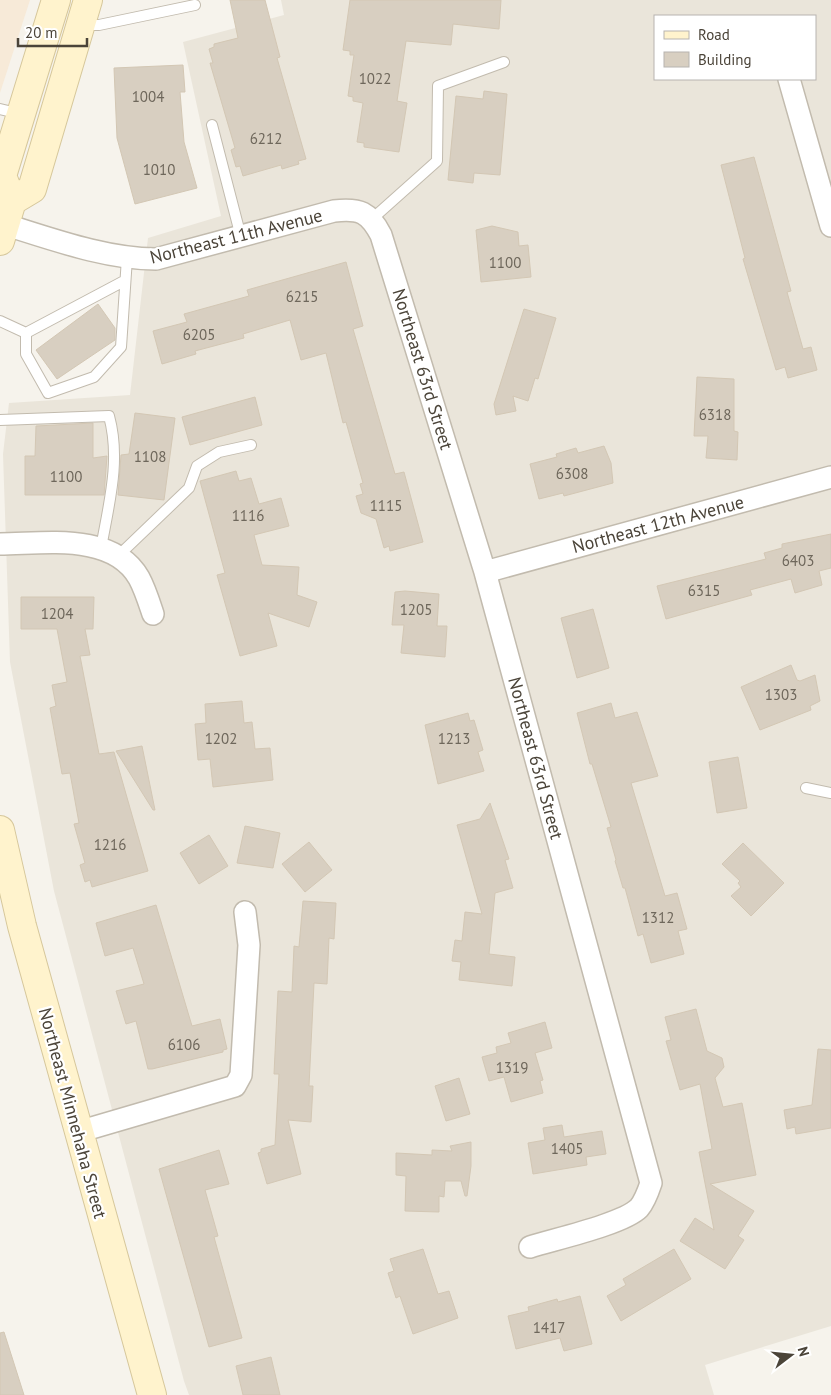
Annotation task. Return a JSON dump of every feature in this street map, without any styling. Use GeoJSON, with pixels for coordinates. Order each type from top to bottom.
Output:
{"type":"FeatureCollection","features":[{"type":"Feature","properties":{"kind":"main road"},"geometry":{"type":"LineString","coordinates":[[4,222],[2,176],[10,112],[56,0]]}},
{"type":"Feature","properties":{"kind":"main road"},"geometry":{"type":"LineString","coordinates":[[4,222],[32,189],[84,13]]}},
{"type":"Feature","properties":{"kind":"main road","name":"Northeast Minnehaha Street"},"geometry":{"type":"LineString","coordinates":[[0,830],[22,926],[152,1395]]}},
{"type":"Feature","properties":{"kind":"street"},"geometry":{"type":"LineString","coordinates":[[788,80],[831,226]]}},
{"type":"Feature","properties":{"kind":"street","name":"Northeast 11th Avenue"},"geometry":{"type":"LineString","coordinates":[[4,222],[127,258],[156,259],[334,211],[354,209],[372,219]]}},
{"type":"Feature","properties":{"kind":"street","name":"Northeast 63rd Street"},"geometry":{"type":"LineString","coordinates":[[372,219],[381,235],[486,572],[651,1183],[646,1198],[638,1209],[622,1218],[530,1247]]}},
{"type":"Feature","properties":{"kind":"street","name":"Northeast 12th Avenue"},"geometry":{"type":"LineString","coordinates":[[486,572],[831,477]]}},
{"type":"Feature","properties":{"kind":"street"},"geometry":{"type":"LineString","coordinates":[[0,544],[91,544],[109,552],[138,577],[153,614]]}},
{"type":"Feature","properties":{"kind":"street"},"geometry":{"type":"LineString","coordinates":[[78,1132],[235,1086],[241,1075],[249,945],[245,912]]}},
{"type":"Feature","properties":{"kind":"lane"},"geometry":{"type":"LineString","coordinates":[[84,13],[99,25],[196,5]]}},
{"type":"Feature","properties":{"kind":"lane"},"geometry":{"type":"LineString","coordinates":[[372,219],[436,161],[438,86],[504,62]]}},
{"type":"Feature","properties":{"kind":"lane"},"geometry":{"type":"LineString","coordinates":[[212,125],[241,237]]}},
{"type":"Feature","properties":{"kind":"lane"},"geometry":{"type":"LineString","coordinates":[[26,333],[26,354],[48,393],[94,378],[121,347],[127,258]]}},
{"type":"Feature","properties":{"kind":"lane"},"geometry":{"type":"LineString","coordinates":[[26,333],[124,281]]}},
{"type":"Feature","properties":{"kind":"lane"},"geometry":{"type":"LineString","coordinates":[[0,321],[26,333]]}},
{"type":"Feature","properties":{"kind":"lane"},"geometry":{"type":"LineString","coordinates":[[0,420],[108,416],[114,437],[109,552]]}},
{"type":"Feature","properties":{"kind":"lane"},"geometry":{"type":"LineString","coordinates":[[109,552],[189,488],[197,466],[220,452],[251,445]]}},
{"type":"Feature","properties":{"kind":"lane"},"geometry":{"type":"LineString","coordinates":[[806,788],[831,793]]}},
{"type":"Feature","properties":{"kind":"shaded area"},"geometry":{"type":"Polygon","coordinates":[[[0,0],[30,0],[0,93],[0,0]]]}},
{"type":"Feature","properties":{"kind":"shaded area"},"geometry":{"type":"Polygon","coordinates":[[[281,0],[831,0],[831,1326],[705,1365],[714,1395],[189,1395],[54,891],[10,662],[3,454],[9,403],[130,395],[148,238],[221,216],[183,42],[284,15],[281,0]]]}},
{"type":"Feature","properties":{"kind":"building"},"geometry":{"type":"Polygon","coordinates":[[[230,0],[265,0],[280,57],[277,58],[306,159],[298,161],[299,164],[282,169],[281,165],[243,176],[240,166],[236,167],[231,150],[235,148],[210,63],[213,63],[209,49],[214,47],[214,44],[238,38],[230,0]]]}},
{"type":"Feature","properties":{"kind":"building"},"geometry":{"type":"Polygon","coordinates":[[[350,0],[501,0],[499,29],[453,24],[451,45],[406,41],[397,101],[407,103],[399,152],[364,147],[364,143],[357,142],[363,103],[353,101],[353,97],[348,96],[354,55],[350,55],[350,51],[343,50],[350,0]]]}},
{"type":"Feature","properties":{"kind":"building"},"geometry":{"type":"Polygon","coordinates":[[[183,65],[185,92],[180,92],[184,142],[197,188],[135,204],[117,138],[114,68],[183,65]]]}},
{"type":"Feature","properties":{"kind":"building"},"geometry":{"type":"Polygon","coordinates":[[[484,91],[507,94],[500,175],[474,173],[473,183],[448,180],[456,96],[483,99],[484,91]]]}},
{"type":"Feature","properties":{"kind":"building"},"geometry":{"type":"Polygon","coordinates":[[[754,157],[791,291],[787,292],[803,349],[811,347],[817,370],[788,378],[785,367],[776,370],[743,259],[745,258],[721,165],[754,157]]]}},
{"type":"Feature","properties":{"kind":"building"},"geometry":{"type":"Polygon","coordinates":[[[492,226],[518,232],[519,246],[528,245],[531,277],[481,282],[476,230],[492,226]]]}},
{"type":"Feature","properties":{"kind":"building"},"geometry":{"type":"Polygon","coordinates":[[[346,262],[363,326],[353,329],[395,474],[404,472],[423,542],[390,551],[389,546],[384,548],[376,519],[361,513],[356,496],[363,494],[360,484],[363,483],[346,422],[343,423],[326,353],[301,360],[290,320],[243,334],[244,338],[195,351],[196,354],[162,364],[153,331],[187,322],[184,314],[249,296],[247,290],[346,262]]]}},
{"type":"Feature","properties":{"kind":"building"},"geometry":{"type":"Polygon","coordinates":[[[98,304],[115,328],[115,340],[57,379],[36,350],[98,304]]]}},
{"type":"Feature","properties":{"kind":"building"},"geometry":{"type":"Polygon","coordinates":[[[524,309],[556,318],[538,379],[535,378],[528,401],[513,396],[516,411],[496,415],[494,404],[524,309]]]}},
{"type":"Feature","properties":{"kind":"building"},"geometry":{"type":"Polygon","coordinates":[[[697,377],[734,379],[734,431],[738,432],[737,460],[706,458],[708,436],[694,436],[697,377]]]}},
{"type":"Feature","properties":{"kind":"building"},"geometry":{"type":"Polygon","coordinates":[[[255,397],[262,425],[190,445],[182,417],[255,397]]]}},
{"type":"Feature","properties":{"kind":"building"},"geometry":{"type":"Polygon","coordinates":[[[135,413],[175,418],[164,500],[118,495],[121,455],[129,454],[135,413]]]}},
{"type":"Feature","properties":{"kind":"building"},"geometry":{"type":"Polygon","coordinates":[[[93,423],[93,458],[107,456],[104,495],[25,495],[25,456],[35,456],[36,426],[93,423]]]}},
{"type":"Feature","properties":{"kind":"building"},"geometry":{"type":"Polygon","coordinates":[[[604,446],[611,463],[613,483],[564,496],[563,493],[539,499],[530,464],[557,457],[556,454],[576,448],[578,453],[604,446]]]}},
{"type":"Feature","properties":{"kind":"building"},"geometry":{"type":"Polygon","coordinates":[[[236,471],[239,481],[251,478],[259,504],[281,498],[289,526],[254,535],[262,565],[299,567],[297,595],[317,602],[309,627],[268,613],[277,646],[240,656],[217,575],[225,573],[200,481],[236,471]]]}},
{"type":"Feature","properties":{"kind":"building"},"geometry":{"type":"Polygon","coordinates":[[[831,534],[831,568],[819,571],[822,585],[795,593],[791,579],[750,590],[752,595],[666,619],[657,586],[766,559],[764,553],[782,548],[782,544],[831,534]]]}},
{"type":"Feature","properties":{"kind":"building"},"geometry":{"type":"Polygon","coordinates":[[[395,592],[439,594],[437,626],[447,626],[445,657],[401,653],[404,625],[392,625],[395,592]]]}},
{"type":"Feature","properties":{"kind":"building"},"geometry":{"type":"Polygon","coordinates":[[[21,597],[94,597],[93,629],[85,629],[90,655],[80,656],[99,754],[114,752],[148,871],[92,887],[90,880],[85,882],[80,865],[85,863],[74,824],[79,823],[70,773],[62,774],[50,708],[56,706],[52,685],[67,682],[57,629],[21,629],[21,597]]]}},
{"type":"Feature","properties":{"kind":"building"},"geometry":{"type":"Polygon","coordinates":[[[593,609],[609,668],[577,678],[561,618],[593,609]]]}},
{"type":"Feature","properties":{"kind":"building"},"geometry":{"type":"Polygon","coordinates":[[[791,665],[797,680],[800,681],[815,675],[820,701],[810,706],[811,710],[760,730],[741,687],[791,665]]]}},
{"type":"Feature","properties":{"kind":"building"},"geometry":{"type":"Polygon","coordinates":[[[242,701],[244,723],[252,722],[255,749],[270,748],[273,780],[213,787],[210,759],[198,760],[195,724],[206,723],[205,704],[242,701]]]}},
{"type":"Feature","properties":{"kind":"building"},"geometry":{"type":"Polygon","coordinates":[[[611,703],[615,718],[637,712],[658,776],[631,783],[665,896],[677,893],[687,929],[678,931],[684,954],[651,963],[643,934],[638,936],[625,888],[623,888],[615,861],[607,828],[611,827],[592,764],[590,764],[577,713],[611,703]]]}},
{"type":"Feature","properties":{"kind":"building"},"geometry":{"type":"Polygon","coordinates":[[[468,713],[470,721],[474,720],[483,750],[478,752],[484,771],[438,784],[425,725],[468,713]]]}},
{"type":"Feature","properties":{"kind":"building"},"geometry":{"type":"Polygon","coordinates":[[[142,746],[155,810],[153,810],[116,751],[142,746]]]}},
{"type":"Feature","properties":{"kind":"building"},"geometry":{"type":"Polygon","coordinates":[[[738,757],[747,808],[717,813],[709,762],[738,757]]]}},
{"type":"Feature","properties":{"kind":"building"},"geometry":{"type":"Polygon","coordinates":[[[490,803],[509,859],[505,860],[513,888],[495,893],[489,954],[515,957],[512,986],[459,980],[461,962],[452,961],[455,940],[462,941],[465,912],[482,914],[457,825],[480,819],[490,803]]]}},
{"type":"Feature","properties":{"kind":"building"},"geometry":{"type":"Polygon","coordinates":[[[245,826],[280,833],[273,868],[237,863],[245,826]]]}},
{"type":"Feature","properties":{"kind":"building"},"geometry":{"type":"Polygon","coordinates":[[[209,835],[228,866],[199,884],[180,853],[209,835]]]}},
{"type":"Feature","properties":{"kind":"building"},"geometry":{"type":"Polygon","coordinates":[[[309,842],[332,870],[305,892],[282,864],[309,842]]]}},
{"type":"Feature","properties":{"kind":"building"},"geometry":{"type":"Polygon","coordinates":[[[743,843],[784,883],[751,916],[731,896],[741,887],[738,883],[740,881],[722,864],[743,843]]]}},
{"type":"Feature","properties":{"kind":"building"},"geometry":{"type":"Polygon","coordinates":[[[303,901],[336,903],[334,939],[329,938],[327,984],[314,983],[309,1086],[313,1086],[311,1122],[288,1120],[301,1174],[267,1184],[258,1153],[261,1152],[261,1149],[275,1145],[279,1074],[274,1074],[278,991],[292,992],[294,946],[299,947],[303,901]]]}},
{"type":"Feature","properties":{"kind":"building"},"geometry":{"type":"Polygon","coordinates":[[[156,905],[192,1026],[220,1019],[227,1049],[223,1050],[223,1052],[148,1069],[136,1021],[126,1024],[116,991],[144,984],[133,948],[105,956],[96,923],[156,905]]]}},
{"type":"Feature","properties":{"kind":"building"},"geometry":{"type":"Polygon","coordinates":[[[696,1009],[707,1051],[722,1058],[724,1067],[715,1078],[723,1107],[742,1103],[756,1175],[710,1184],[754,1211],[738,1236],[744,1240],[725,1269],[680,1241],[695,1218],[714,1230],[699,1152],[712,1149],[700,1084],[680,1090],[666,1041],[671,1040],[665,1017],[696,1009]]]}},
{"type":"Feature","properties":{"kind":"building"},"geometry":{"type":"Polygon","coordinates":[[[545,1022],[552,1048],[535,1053],[543,1080],[540,1081],[543,1093],[511,1102],[504,1077],[489,1081],[482,1057],[497,1053],[496,1047],[511,1043],[508,1033],[545,1022]]]}},
{"type":"Feature","properties":{"kind":"building"},"geometry":{"type":"Polygon","coordinates":[[[818,1049],[831,1050],[831,1128],[796,1134],[795,1127],[787,1129],[784,1110],[812,1105],[818,1049]]]}},
{"type":"Feature","properties":{"kind":"building"},"geometry":{"type":"Polygon","coordinates":[[[459,1078],[470,1114],[446,1121],[435,1086],[459,1078]]]}},
{"type":"Feature","properties":{"kind":"building"},"geometry":{"type":"Polygon","coordinates":[[[562,1125],[564,1137],[602,1131],[606,1154],[586,1157],[587,1165],[533,1174],[528,1143],[545,1140],[543,1128],[562,1125]]]}},
{"type":"Feature","properties":{"kind":"building"},"geometry":{"type":"Polygon","coordinates":[[[471,1142],[471,1166],[467,1196],[465,1196],[461,1181],[445,1181],[444,1197],[439,1196],[439,1212],[405,1211],[406,1176],[396,1175],[396,1153],[432,1155],[432,1150],[452,1151],[450,1146],[471,1142]]]}},
{"type":"Feature","properties":{"kind":"building"},"geometry":{"type":"Polygon","coordinates":[[[219,1150],[229,1184],[205,1190],[218,1236],[214,1237],[242,1338],[209,1347],[159,1169],[219,1150]]]}},
{"type":"Feature","properties":{"kind":"building"},"geometry":{"type":"Polygon","coordinates":[[[423,1249],[438,1294],[449,1291],[458,1318],[413,1334],[400,1296],[396,1298],[388,1273],[394,1271],[390,1259],[423,1249]]]}},
{"type":"Feature","properties":{"kind":"building"},"geometry":{"type":"Polygon","coordinates":[[[674,1249],[691,1279],[621,1321],[607,1296],[626,1285],[623,1279],[674,1249]]]}},
{"type":"Feature","properties":{"kind":"building"},"geometry":{"type":"Polygon","coordinates":[[[580,1296],[592,1344],[564,1351],[560,1338],[516,1349],[508,1316],[529,1311],[528,1307],[557,1299],[558,1302],[580,1296]]]}},
{"type":"Feature","properties":{"kind":"building"},"geometry":{"type":"Polygon","coordinates":[[[4,1332],[24,1395],[0,1395],[0,1333],[4,1332]]]}},
{"type":"Feature","properties":{"kind":"building"},"geometry":{"type":"Polygon","coordinates":[[[271,1357],[280,1395],[243,1395],[236,1366],[271,1357]]]}}]}
